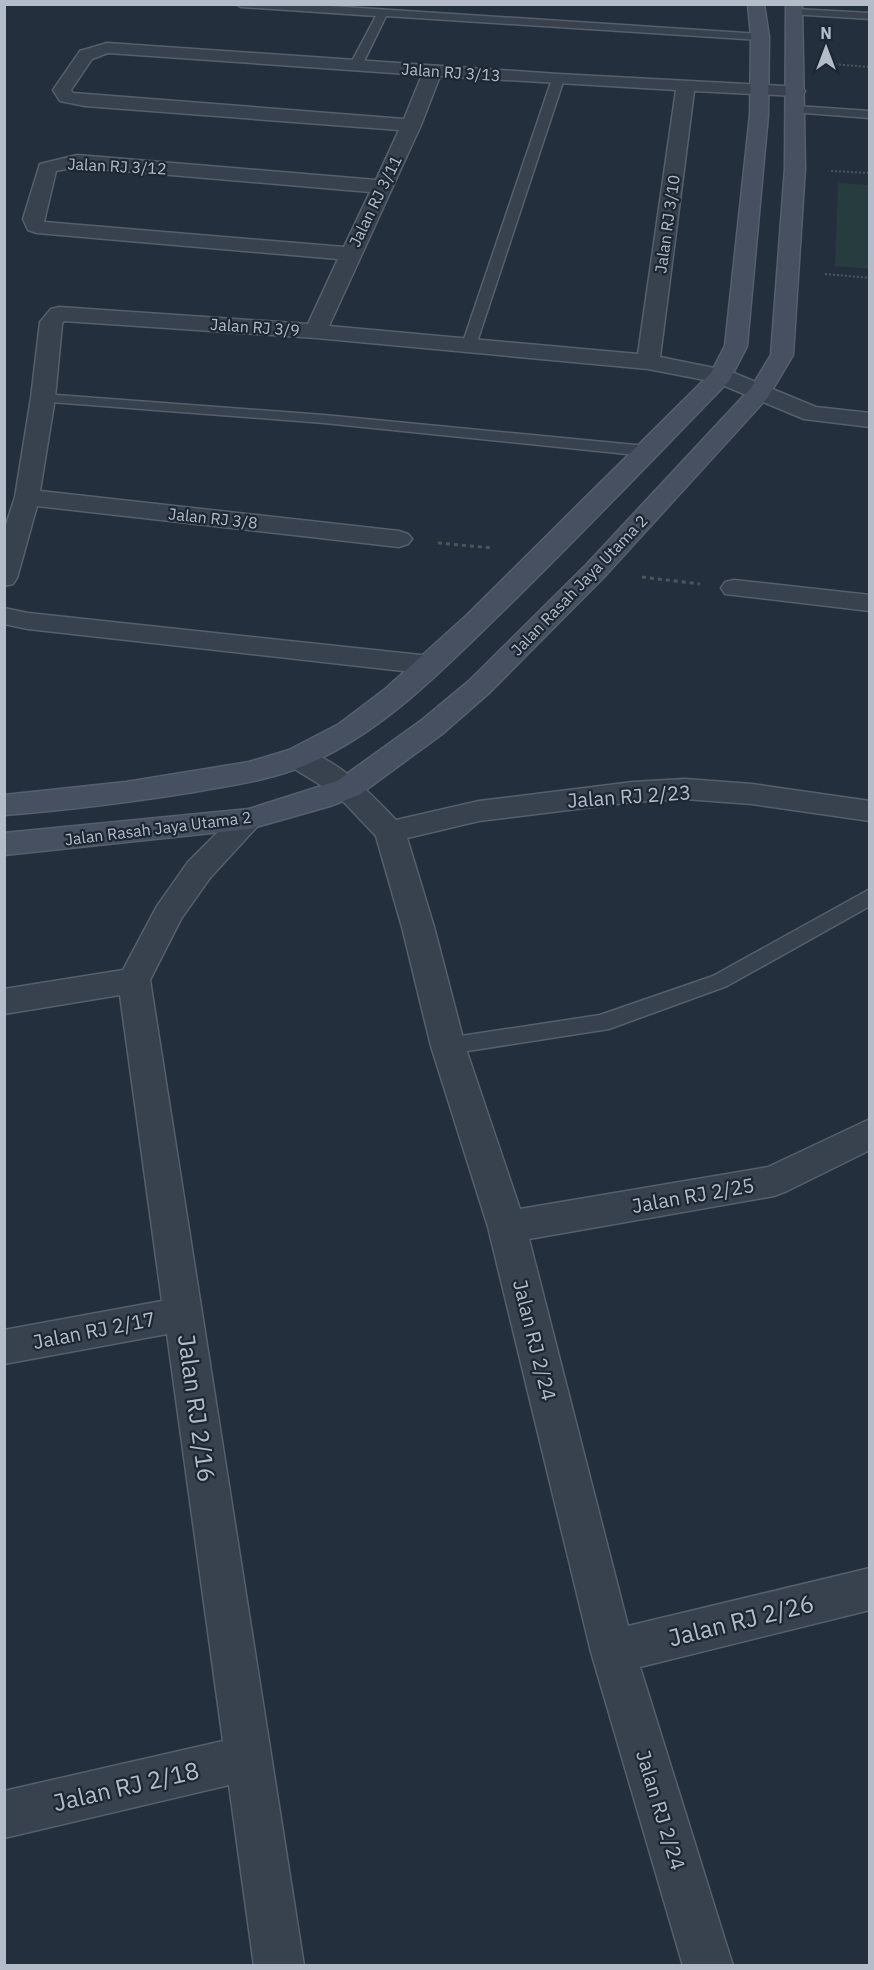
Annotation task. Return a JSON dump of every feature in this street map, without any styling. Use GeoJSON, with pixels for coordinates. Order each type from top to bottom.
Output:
{"type":"FeatureCollection","features":[{"type":"Feature","properties":{"kind":"street"},"geometry":{"type":"LineString","coordinates":[[4,805],[147,790],[233,776],[298,758],[351,728],[388,702],[430,665],[547,554],[721,376],[736,346],[759,90],[760,37],[756,4]]}},
{"type":"Feature","properties":{"kind":"street","name":"Jalan Rasah Jaya Utama 2"},"geometry":{"type":"LineString","coordinates":[[4,844],[249,819],[319,799],[348,788],[432,727],[479,687],[595,571],[760,392],[782,355],[795,180],[795,8]]}},
{"type":"Feature","properties":{"kind":"street","name":"Jalan RJ 3/13"},"geometry":{"type":"LineString","coordinates":[[412,125],[85,101],[66,97],[62,90],[86,55],[107,48],[433,71],[759,90],[796,101]]}},
{"type":"Feature","properties":{"kind":"street","name":"Jalan RJ 3/11"},"geometry":{"type":"LineString","coordinates":[[316,331],[412,125],[433,71]]}},
{"type":"Feature","properties":{"kind":"street","name":"Jalan RJ 3/10"},"geometry":{"type":"LineString","coordinates":[[648,362],[686,86]]}},
{"type":"Feature","properties":{"kind":"street","name":"Jalan RJ 3/12"},"geometry":{"type":"LineString","coordinates":[[350,254],[44,229],[35,226],[33,219],[47,168],[77,161],[382,187]]}},
{"type":"Feature","properties":{"kind":"street","name":"Jalan RJ 3/9"},"geometry":{"type":"LineString","coordinates":[[4,578],[27,497],[44,398],[51,322],[59,314],[316,331],[648,362],[721,376],[812,414],[870,420]]}},
{"type":"Feature","properties":{"kind":"street","name":"Jalan RJ 3/8"},"geometry":{"type":"LineString","coordinates":[[27,497],[399,539]]}},
{"type":"Feature","properties":{"kind":"street"},"geometry":{"type":"LineString","coordinates":[[734,588],[870,603]]}},
{"type":"Feature","properties":{"kind":"street"},"geometry":{"type":"LineString","coordinates":[[4,616],[28,621],[430,665]]}},
{"type":"Feature","properties":{"kind":"street","name":"Jalan RJ 2/24"},"geometry":{"type":"LineString","coordinates":[[298,758],[348,788],[390,832],[418,927],[448,1046],[507,1227],[613,1652],[708,1965]]}},
{"type":"Feature","properties":{"kind":"street","name":"Jalan RJ 2/23"},"geometry":{"type":"LineString","coordinates":[[390,832],[479,811],[633,792],[685,789],[752,794],[870,811]]}},
{"type":"Feature","properties":{"kind":"street"},"geometry":{"type":"LineString","coordinates":[[4,1002],[134,980],[168,914],[199,870],[249,819]]}},
{"type":"Feature","properties":{"kind":"street","name":"Jalan RJ 2/16"},"geometry":{"type":"LineString","coordinates":[[134,980],[279,1965]]}},
{"type":"Feature","properties":{"kind":"street","name":"Jalan RJ 2/25"},"geometry":{"type":"LineString","coordinates":[[507,1227],[774,1181],[870,1133]]}},
{"type":"Feature","properties":{"kind":"street","name":"Jalan RJ 2/17"},"geometry":{"type":"LineString","coordinates":[[4,1347],[183,1314]]}},
{"type":"Feature","properties":{"kind":"street","name":"Jalan RJ 2/26"},"geometry":{"type":"LineString","coordinates":[[613,1652],[870,1589]]}},
{"type":"Feature","properties":{"kind":"street","name":"Jalan RJ 2/18"},"geometry":{"type":"LineString","coordinates":[[4,1815],[249,1758]]}},
{"type":"Feature","properties":{"kind":"lane"},"geometry":{"type":"LineString","coordinates":[[241,4],[760,37]]}},
{"type":"Feature","properties":{"kind":"lane"},"geometry":{"type":"LineString","coordinates":[[795,8],[870,16]]}},
{"type":"Feature","properties":{"kind":"lane"},"geometry":{"type":"LineString","coordinates":[[356,65],[382,14]]}},
{"type":"Feature","properties":{"kind":"lane"},"geometry":{"type":"LineString","coordinates":[[469,345],[558,79]]}},
{"type":"Feature","properties":{"kind":"lane"},"geometry":{"type":"LineString","coordinates":[[796,101],[870,115]]}},
{"type":"Feature","properties":{"kind":"lane"},"geometry":{"type":"LineString","coordinates":[[44,398],[324,419],[646,451]]}},
{"type":"Feature","properties":{"kind":"lane"},"geometry":{"type":"LineString","coordinates":[[448,1046],[601,1023],[720,981],[830,921],[870,896]]}},
{"type":"Feature","properties":{"kind":"path"},"geometry":{"type":"LineString","coordinates":[[399,539],[547,554]]}},
{"type":"Feature","properties":{"kind":"path"},"geometry":{"type":"LineString","coordinates":[[595,571],[734,588]]}},
{"type":"Feature","properties":{"kind":"green space"},"geometry":{"type":"Polygon","coordinates":[[[838,183],[869,185],[869,269],[835,266],[838,183]]]}}]}
